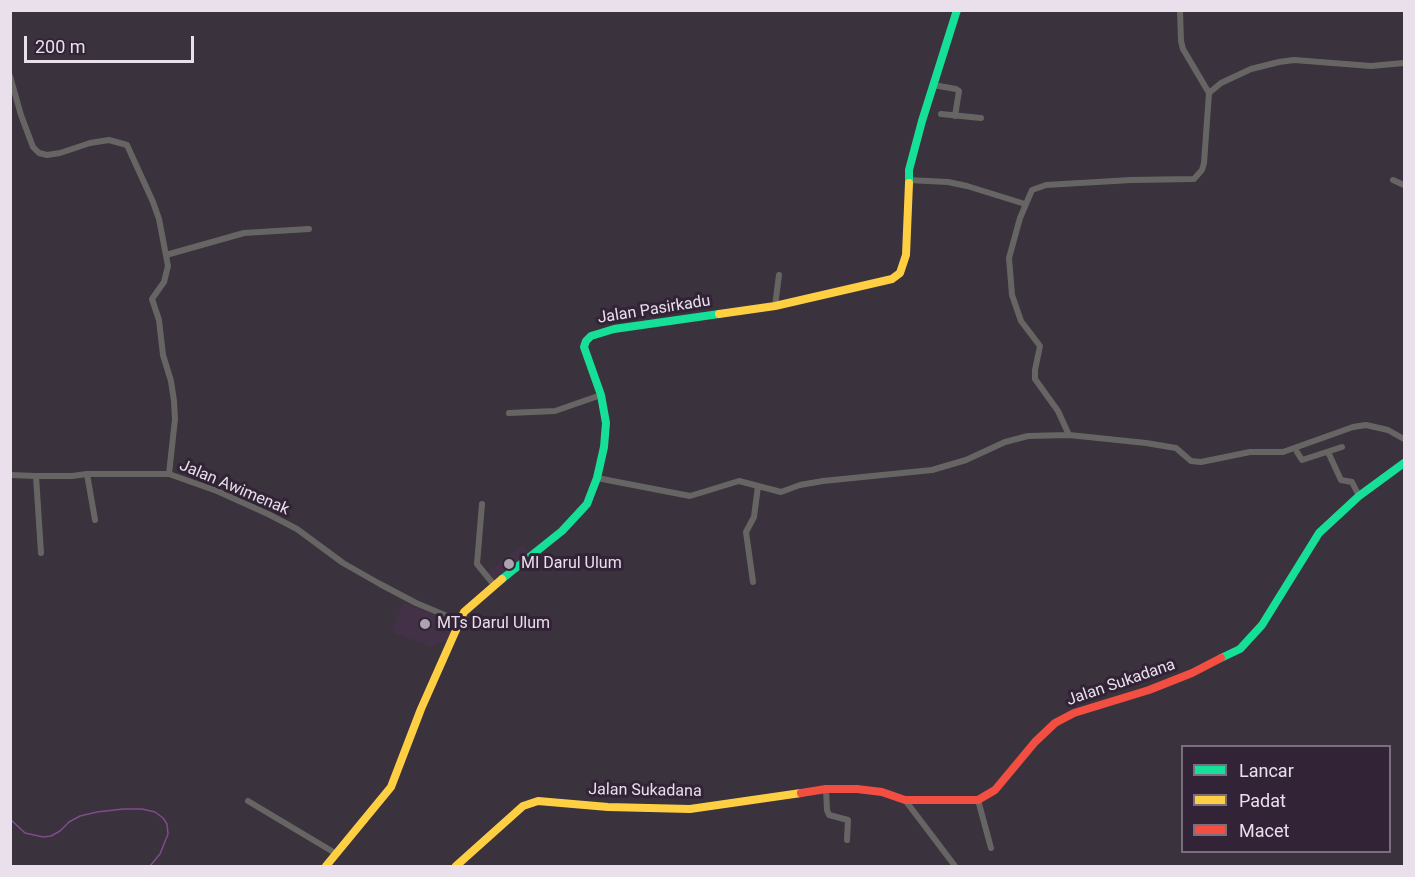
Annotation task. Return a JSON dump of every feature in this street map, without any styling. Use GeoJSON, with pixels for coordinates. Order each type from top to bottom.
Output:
{"type":"FeatureCollection","features":[{"type":"Feature","properties":{"kind":"street","name":"Jalan Pasirkadu"},"geometry":{"type":"LineString","coordinates":[[326,867],[335,853],[379,804],[391,787],[459,621],[470,605],[554,538],[586,504],[597,478],[604,447],[606,423],[601,395],[584,347],[586,341],[591,336],[614,329],[775,306],[879,283],[892,279],[900,273],[906,255],[908,180],[922,121],[957,10]]}},
{"type":"Feature","properties":{"kind":"street"},"geometry":{"type":"LineString","coordinates":[[1069,435],[1058,411],[1035,379],[1039,342],[1021,321],[1012,295],[1010,258],[1020,218],[1032,190],[1046,185],[1194,179],[1202,170],[1209,93],[1183,49],[1180,10]]}},
{"type":"Feature","properties":{"kind":"street"},"geometry":{"type":"LineString","coordinates":[[1209,93],[1221,83],[1251,69],[1279,62],[1317,61],[1371,66],[1404,63]]}},
{"type":"Feature","properties":{"kind":"street"},"geometry":{"type":"LineString","coordinates":[[10,76],[33,147],[39,153],[47,155],[60,153],[90,143],[109,140],[127,145],[159,219],[166,255],[166,275],[152,299],[159,320],[163,356],[171,381],[174,401],[175,418],[169,474]]}},
{"type":"Feature","properties":{"kind":"street"},"geometry":{"type":"LineString","coordinates":[[933,85],[956,89],[959,92],[955,116]]}},
{"type":"Feature","properties":{"kind":"street"},"geometry":{"type":"LineString","coordinates":[[941,114],[981,118]]}},
{"type":"Feature","properties":{"kind":"street"},"geometry":{"type":"LineString","coordinates":[[908,180],[948,182],[1025,204]]}},
{"type":"Feature","properties":{"kind":"street"},"geometry":{"type":"LineString","coordinates":[[1393,180],[1404,185]]}},
{"type":"Feature","properties":{"kind":"street"},"geometry":{"type":"LineString","coordinates":[[166,255],[244,232],[309,230]]}},
{"type":"Feature","properties":{"kind":"street"},"geometry":{"type":"LineString","coordinates":[[775,306],[779,275]]}},
{"type":"Feature","properties":{"kind":"street"},"geometry":{"type":"LineString","coordinates":[[509,413],[555,411],[601,395]]}},
{"type":"Feature","properties":{"kind":"street"},"geometry":{"type":"LineString","coordinates":[[597,478],[690,496],[739,481],[781,492],[800,485],[932,470],[966,460],[1005,442],[1028,436],[1069,435],[1173,447],[1191,461],[1201,462],[1250,452],[1283,452],[1353,427],[1366,425],[1388,430],[1404,439]]}},
{"type":"Feature","properties":{"kind":"street"},"geometry":{"type":"LineString","coordinates":[[1297,452],[1302,460],[1342,447]]}},
{"type":"Feature","properties":{"kind":"street"},"geometry":{"type":"LineString","coordinates":[[1328,452],[1341,480],[1352,482],[1359,496]]}},
{"type":"Feature","properties":{"kind":"street","name":"Jalan Sukadana"},"geometry":{"type":"LineString","coordinates":[[456,867],[523,806],[538,801],[608,807],[690,809],[826,789],[882,792],[905,800],[978,800],[995,790],[1035,742],[1055,723],[1074,713],[1181,678],[1240,649],[1262,624],[1319,533],[1359,496],[1404,463]]}},
{"type":"Feature","properties":{"kind":"street"},"geometry":{"type":"LineString","coordinates":[[87,474],[95,520]]}},
{"type":"Feature","properties":{"kind":"street","name":"Jalan Awimenak"},"geometry":{"type":"LineString","coordinates":[[10,475],[169,474],[217,491],[268,514],[297,529],[343,563],[380,584],[416,603],[459,621]]}},
{"type":"Feature","properties":{"kind":"street"},"geometry":{"type":"LineString","coordinates":[[36,476],[41,553]]}},
{"type":"Feature","properties":{"kind":"street"},"geometry":{"type":"LineString","coordinates":[[753,582],[746,532],[754,517],[758,486]]}},
{"type":"Feature","properties":{"kind":"street"},"geometry":{"type":"LineString","coordinates":[[482,504],[477,564],[495,586]]}},
{"type":"Feature","properties":{"kind":"street"},"geometry":{"type":"LineString","coordinates":[[826,789],[829,815],[848,820],[847,840]]}},
{"type":"Feature","properties":{"kind":"street"},"geometry":{"type":"LineString","coordinates":[[905,800],[955,867]]}},
{"type":"Feature","properties":{"kind":"street"},"geometry":{"type":"LineString","coordinates":[[978,800],[991,848]]}},
{"type":"Feature","properties":{"kind":"street"},"geometry":{"type":"LineString","coordinates":[[248,801],[335,853]]}},
{"type":"Feature","properties":{"kind":"shaded area","name":"MI Darul Ulum"},"geometry":{"type":"Polygon","coordinates":[[[523,545],[531,555],[495,582],[488,572],[523,545]]]}},
{"type":"Feature","properties":{"kind":"shaded area","name":"MTs Darul Ulum"},"geometry":{"type":"Polygon","coordinates":[[[403,602],[454,622],[449,640],[431,647],[392,632],[403,602]]]}},
{"type":"Feature","properties":{"kind":"waterway"},"geometry":{"type":"LineString","coordinates":[[10,819],[25,833],[43,837],[60,831],[80,816],[97,812],[123,809],[155,812],[167,824],[168,834],[160,854],[150,866]]}},
{"type":"Feature","properties":{"kind":"traffic: fast"},"geometry":{"type":"LineString","coordinates":[[909,183],[909,170],[922,121],[957,10]]}},
{"type":"Feature","properties":{"kind":"traffic: fast"},"geometry":{"type":"LineString","coordinates":[[502,579],[562,531],[587,504],[597,478],[604,447],[606,423],[601,395],[584,347],[586,341],[591,336],[614,329],[719,314]]}},
{"type":"Feature","properties":{"kind":"traffic: fast"},"geometry":{"type":"LineString","coordinates":[[1221,658],[1240,649],[1262,625],[1319,533],[1359,496],[1404,463]]}},
{"type":"Feature","properties":{"kind":"traffic: slow"},"geometry":{"type":"LineString","coordinates":[[719,314],[775,306],[892,279],[900,273],[906,255],[909,183]]}},
{"type":"Feature","properties":{"kind":"traffic: slow"},"geometry":{"type":"LineString","coordinates":[[326,866],[391,787],[421,709],[464,612],[502,579]]}},
{"type":"Feature","properties":{"kind":"traffic: slow"},"geometry":{"type":"LineString","coordinates":[[456,866],[523,806],[538,801],[608,807],[690,809],[801,793]]}},
{"type":"Feature","properties":{"kind":"traffic: jam"},"geometry":{"type":"LineString","coordinates":[[801,793],[826,789],[857,789],[882,792],[905,800],[978,800],[995,790],[1035,742],[1055,723],[1074,713],[1149,690],[1192,673],[1221,658]]}},
{"type":"Feature","properties":{"kind":"place","name":"MI Darul Ulum"},"geometry":{"type":"Point","coordinates":[509,564]}},
{"type":"Feature","properties":{"kind":"place","name":"MTs Darul Ulum"},"geometry":{"type":"Point","coordinates":[425,624]}}]}
